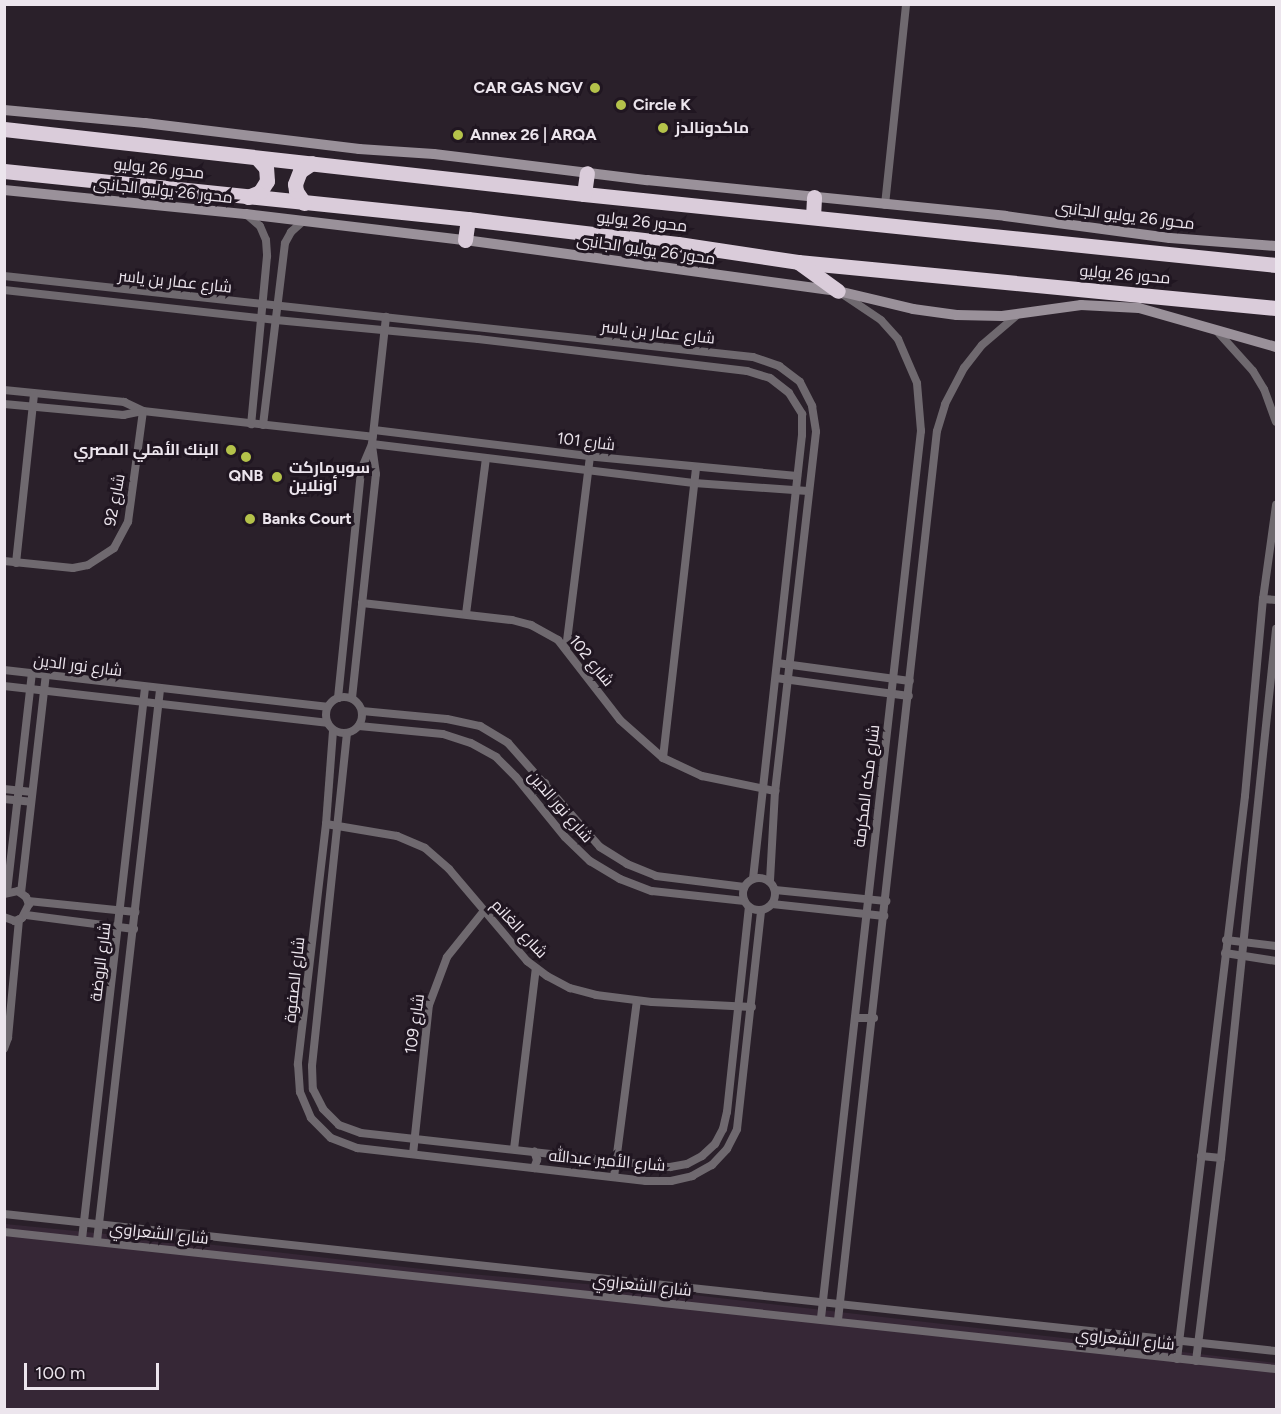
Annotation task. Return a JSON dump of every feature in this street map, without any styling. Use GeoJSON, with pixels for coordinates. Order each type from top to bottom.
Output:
{"type":"FeatureCollection","features":[{"type":"Feature","properties":{"kind":"highway","name":"محور 26 يوليو"},"geometry":{"type":"LineString","coordinates":[[4,129],[584,194],[1276,265]]}},
{"type":"Feature","properties":{"kind":"highway"},"geometry":{"type":"LineString","coordinates":[[248,197],[260,192],[267,181],[266,168],[257,158]]}},
{"type":"Feature","properties":{"kind":"highway"},"geometry":{"type":"LineString","coordinates":[[304,203],[296,191],[295,184],[300,171],[312,163]]}},
{"type":"Feature","properties":{"kind":"highway","name":"محور 26 يوليو"},"geometry":{"type":"LineString","coordinates":[[4,171],[468,219],[678,244],[798,262],[1276,308]]}},
{"type":"Feature","properties":{"kind":"highway"},"geometry":{"type":"LineString","coordinates":[[584,194],[587,172]]}},
{"type":"Feature","properties":{"kind":"highway"},"geometry":{"type":"LineString","coordinates":[[813,217],[814,197]]}},
{"type":"Feature","properties":{"kind":"highway"},"geometry":{"type":"LineString","coordinates":[[465,240],[468,219]]}},
{"type":"Feature","properties":{"kind":"highway"},"geometry":{"type":"LineString","coordinates":[[798,262],[838,291]]}},
{"type":"Feature","properties":{"kind":"street"},"geometry":{"type":"LineString","coordinates":[[885,205],[906,4]]}},
{"type":"Feature","properties":{"kind":"street","name":"محور 26 يوليو الجانبى"},"geometry":{"type":"LineString","coordinates":[[4,110],[145,123],[241,136],[434,154],[885,205],[1005,216],[1170,238],[1276,246]]}},
{"type":"Feature","properties":{"kind":"street","name":"محور 26 يوليو الجانبى"},"geometry":{"type":"LineString","coordinates":[[4,190],[246,214],[465,240],[838,291],[935,313],[980,316],[1017,315],[1081,305],[1110,305],[1167,315],[1276,347]]}},
{"type":"Feature","properties":{"kind":"street"},"geometry":{"type":"LineString","coordinates":[[246,214],[260,226],[266,240],[267,256],[251,424]]}},
{"type":"Feature","properties":{"kind":"street"},"geometry":{"type":"LineString","coordinates":[[263,425],[285,243],[291,232],[302,222]]}},
{"type":"Feature","properties":{"kind":"street","name":"شارع عمار بن ياسر"},"geometry":{"type":"LineString","coordinates":[[4,276],[123,291],[277,305],[753,357],[779,366],[800,382],[813,406],[816,432],[775,791],[770,882]]}},
{"type":"Feature","properties":{"kind":"street"},"geometry":{"type":"LineString","coordinates":[[28,292],[29,279]]}},
{"type":"Feature","properties":{"kind":"street","name":"شارع عمار بن ياسر"},"geometry":{"type":"LineString","coordinates":[[4,290],[261,319],[602,353],[729,369],[770,378],[789,393],[802,414],[802,435],[776,678],[761,789],[753,878]]}},
{"type":"Feature","properties":{"kind":"street"},"geometry":{"type":"LineString","coordinates":[[121,303],[123,291]]}},
{"type":"Feature","properties":{"kind":"street","name":"شارع مكه المكرمة"},"geometry":{"type":"LineString","coordinates":[[821,1318],[918,472],[921,407],[917,383],[898,339],[881,320],[838,291]]}},
{"type":"Feature","properties":{"kind":"street","name":"شارع مكه المكرمة"},"geometry":{"type":"LineString","coordinates":[[838,1320],[874,1018],[939,424],[957,380],[982,345],[1017,315]]}},
{"type":"Feature","properties":{"kind":"street"},"geometry":{"type":"LineString","coordinates":[[352,698],[338,698],[327,707],[327,723],[333,730],[347,733],[359,726],[362,711],[352,698],[377,467],[373,437],[386,317]]}},
{"type":"Feature","properties":{"kind":"street"},"geometry":{"type":"LineString","coordinates":[[478,339],[479,327]]}},
{"type":"Feature","properties":{"kind":"street"},"geometry":{"type":"LineString","coordinates":[[1215,329],[1253,371],[1275,412],[1276,422]]}},
{"type":"Feature","properties":{"kind":"street"},"geometry":{"type":"LineString","coordinates":[[602,353],[603,341]]}},
{"type":"Feature","properties":{"kind":"street"},"geometry":{"type":"LineString","coordinates":[[612,355],[613,342]]}},
{"type":"Feature","properties":{"kind":"street"},"geometry":{"type":"LineString","coordinates":[[729,369],[730,355]]}},
{"type":"Feature","properties":{"kind":"street"},"geometry":{"type":"LineString","coordinates":[[4,390],[124,402],[143,411],[373,437]]}},
{"type":"Feature","properties":{"kind":"street"},"geometry":{"type":"LineString","coordinates":[[16,563],[34,394]]}},
{"type":"Feature","properties":{"kind":"street"},"geometry":{"type":"LineString","coordinates":[[4,404],[123,416],[143,411]]}},
{"type":"Feature","properties":{"kind":"street","name":"شارع 92"},"geometry":{"type":"LineString","coordinates":[[4,561],[73,568],[103,558],[114,548],[128,522],[143,411]]}},
{"type":"Feature","properties":{"kind":"street"},"geometry":{"type":"LineString","coordinates":[[338,698],[361,470],[373,437]]}},
{"type":"Feature","properties":{"kind":"street","name":"شارع 101"},"geometry":{"type":"LineString","coordinates":[[373,437],[797,476]]}},
{"type":"Feature","properties":{"kind":"street","name":"شارع 101"},"geometry":{"type":"LineString","coordinates":[[373,437],[486,458],[694,483],[808,491]]}},
{"type":"Feature","properties":{"kind":"street"},"geometry":{"type":"LineString","coordinates":[[566,649],[590,457]]}},
{"type":"Feature","properties":{"kind":"street"},"geometry":{"type":"LineString","coordinates":[[466,614],[486,458]]}},
{"type":"Feature","properties":{"kind":"street"},"geometry":{"type":"LineString","coordinates":[[663,758],[696,468]]}},
{"type":"Feature","properties":{"kind":"street"},"geometry":{"type":"LineString","coordinates":[[918,472],[933,473]]}},
{"type":"Feature","properties":{"kind":"street"},"geometry":{"type":"LineString","coordinates":[[1177,1359],[1245,796],[1263,598],[1276,505]]}},
{"type":"Feature","properties":{"kind":"street"},"geometry":{"type":"LineString","coordinates":[[910,536],[926,537]]}},
{"type":"Feature","properties":{"kind":"street"},"geometry":{"type":"LineString","coordinates":[[905,580],[921,585]]}},
{"type":"Feature","properties":{"kind":"street"},"geometry":{"type":"LineString","coordinates":[[904,589],[921,585]]}},
{"type":"Feature","properties":{"kind":"street"},"geometry":{"type":"LineString","coordinates":[[1263,598],[1276,600]]}},
{"type":"Feature","properties":{"kind":"street","name":"شارع 102"},"geometry":{"type":"LineString","coordinates":[[362,603],[466,614],[531,625],[548,634],[566,649],[620,720],[663,758],[702,776],[775,791]]}},
{"type":"Feature","properties":{"kind":"street"},"geometry":{"type":"LineString","coordinates":[[902,608],[918,610]]}},
{"type":"Feature","properties":{"kind":"street"},"geometry":{"type":"LineString","coordinates":[[1196,1361],[1221,1158],[1276,629]]}},
{"type":"Feature","properties":{"kind":"street"},"geometry":{"type":"LineString","coordinates":[[777,663],[910,681]]}},
{"type":"Feature","properties":{"kind":"street","name":"شارع نور الدين"},"geometry":{"type":"LineString","coordinates":[[4,670],[160,690],[278,700],[327,707]]}},
{"type":"Feature","properties":{"kind":"street"},"geometry":{"type":"LineString","coordinates":[[21,893],[6,893],[32,673]]}},
{"type":"Feature","properties":{"kind":"street"},"geometry":{"type":"LineString","coordinates":[[46,675],[21,893],[28,901],[135,912]]}},
{"type":"Feature","properties":{"kind":"street"},"geometry":{"type":"LineString","coordinates":[[776,678],[909,696]]}},
{"type":"Feature","properties":{"kind":"street","name":"شارع نور الدين"},"geometry":{"type":"LineString","coordinates":[[4,686],[327,723]]}},
{"type":"Feature","properties":{"kind":"street","name":"شارع الروضة"},"geometry":{"type":"LineString","coordinates":[[82,1239],[145,688]]}},
{"type":"Feature","properties":{"kind":"street","name":"شارع الروضة"},"geometry":{"type":"LineString","coordinates":[[97,1241],[160,690]]}},
{"type":"Feature","properties":{"kind":"street","name":"شارع نور الدين"},"geometry":{"type":"LineString","coordinates":[[362,711],[447,719],[480,726],[508,742],[600,847],[627,864],[656,876],[744,887]]}},
{"type":"Feature","properties":{"kind":"street","name":"شارع نور الدين"},"geometry":{"type":"LineString","coordinates":[[359,726],[443,734],[471,743],[496,757],[582,853],[620,879],[652,891],[747,904]]}},
{"type":"Feature","properties":{"kind":"street","name":"شارع الصفوة"},"geometry":{"type":"LineString","coordinates":[[333,730],[326,824],[298,1064],[300,1092],[311,1118],[331,1138],[357,1148],[413,1154]]}},
{"type":"Feature","properties":{"kind":"street","name":"شارع الصفوة"},"geometry":{"type":"LineString","coordinates":[[347,733],[340,825],[312,1066],[313,1089],[323,1109],[339,1125],[361,1133],[415,1140]]}},
{"type":"Feature","properties":{"kind":"street"},"geometry":{"type":"LineString","coordinates":[[531,794],[545,783]]}},
{"type":"Feature","properties":{"kind":"street"},"geometry":{"type":"LineString","coordinates":[[4,789],[32,792]]}},
{"type":"Feature","properties":{"kind":"street"},"geometry":{"type":"LineString","coordinates":[[1245,796],[1259,798]]}},
{"type":"Feature","properties":{"kind":"street"},"geometry":{"type":"LineString","coordinates":[[4,800],[31,802]]}},
{"type":"Feature","properties":{"kind":"street","name":"شارع الغانم"},"geometry":{"type":"LineString","coordinates":[[326,824],[397,836],[425,848],[449,869],[483,912],[536,968],[558,982],[583,992],[637,1001],[752,1007]]}},
{"type":"Feature","properties":{"kind":"street"},"geometry":{"type":"LineString","coordinates":[[772,904],[775,890],[770,882],[762,878],[753,878],[744,887],[747,904],[761,910],[772,904],[884,916]]}},
{"type":"Feature","properties":{"kind":"street"},"geometry":{"type":"LineString","coordinates":[[775,890],[886,901]]}},
{"type":"Feature","properties":{"kind":"street"},"geometry":{"type":"LineString","coordinates":[[4,1048],[22,918],[28,901]]}},
{"type":"Feature","properties":{"kind":"street","name":"شارع الأمير عبدالله"},"geometry":{"type":"LineString","coordinates":[[415,1140],[511,1148],[670,1167],[687,1164],[702,1156],[719,1137],[727,1112],[739,1007],[747,904]]}},
{"type":"Feature","properties":{"kind":"street","name":"شارع الأمير عبدالله"},"geometry":{"type":"LineString","coordinates":[[413,1154],[614,1178],[670,1181],[692,1176],[712,1165],[730,1142],[740,1113],[761,910]]}},
{"type":"Feature","properties":{"kind":"street","name":"شارع 109"},"geometry":{"type":"LineString","coordinates":[[413,1154],[429,1005],[447,957],[483,912]]}},
{"type":"Feature","properties":{"kind":"street"},"geometry":{"type":"LineString","coordinates":[[4,918],[134,929]]}},
{"type":"Feature","properties":{"kind":"street"},"geometry":{"type":"LineString","coordinates":[[1226,940],[1276,946]]}},
{"type":"Feature","properties":{"kind":"street"},"geometry":{"type":"LineString","coordinates":[[1225,954],[1276,961]]}},
{"type":"Feature","properties":{"kind":"street"},"geometry":{"type":"LineString","coordinates":[[507,1165],[536,968]]}},
{"type":"Feature","properties":{"kind":"street"},"geometry":{"type":"LineString","coordinates":[[614,1178],[637,1001]]}},
{"type":"Feature","properties":{"kind":"street"},"geometry":{"type":"LineString","coordinates":[[855,1018],[874,1018]]}},
{"type":"Feature","properties":{"kind":"street"},"geometry":{"type":"LineString","coordinates":[[719,1137],[730,1142]]}},
{"type":"Feature","properties":{"kind":"street"},"geometry":{"type":"LineString","coordinates":[[534,1151],[537,1160],[534,1168]]}},
{"type":"Feature","properties":{"kind":"street"},"geometry":{"type":"LineString","coordinates":[[1201,1156],[1221,1158]]}},
{"type":"Feature","properties":{"kind":"street","name":"شارع الشعراوي"},"geometry":{"type":"LineString","coordinates":[[4,1214],[1276,1351]]}},
{"type":"Feature","properties":{"kind":"street","name":"شارع الشعراوي"},"geometry":{"type":"LineString","coordinates":[[4,1232],[821,1318],[1276,1369]]}},
{"type":"Feature","properties":{"kind":"shaded area"},"geometry":{"type":"Polygon","coordinates":[[[5,1224],[448,1272],[643,1289],[1276,1363],[1276,1410],[5,1410],[5,1224]]]}},
{"type":"Feature","properties":{"kind":"place","name":"CAR GAS NGV"},"geometry":{"type":"Point","coordinates":[595,88]}},
{"type":"Feature","properties":{"kind":"place","name":"Circle K"},"geometry":{"type":"Point","coordinates":[621,105]}},
{"type":"Feature","properties":{"kind":"place","name":"ماكدونالدز"},"geometry":{"type":"Point","coordinates":[663,128]}},
{"type":"Feature","properties":{"kind":"place","name":"Annex 26 | ARQA"},"geometry":{"type":"Point","coordinates":[458,135]}},
{"type":"Feature","properties":{"kind":"place","name":"البنك الأهلي المصري"},"geometry":{"type":"Point","coordinates":[231,450]}},
{"type":"Feature","properties":{"kind":"place","name":"QNB"},"geometry":{"type":"Point","coordinates":[246,457]}},
{"type":"Feature","properties":{"kind":"place","name":"سوبرماركت أونلاين"},"geometry":{"type":"Point","coordinates":[277,477]}},
{"type":"Feature","properties":{"kind":"place","name":"Banks Court"},"geometry":{"type":"Point","coordinates":[250,519]}}]}
